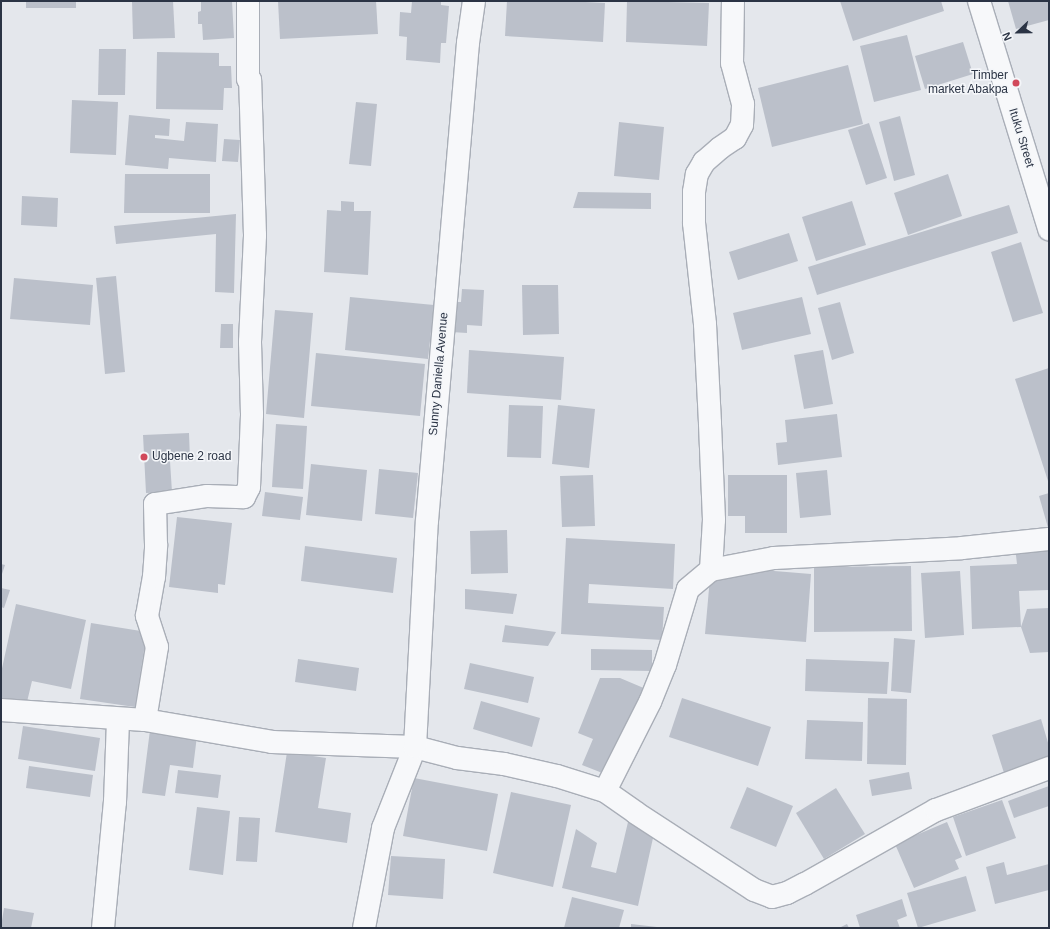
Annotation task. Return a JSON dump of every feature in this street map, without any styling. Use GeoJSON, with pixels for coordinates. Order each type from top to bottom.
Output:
{"type":"FeatureCollection","features":[{"type":"Feature","properties":{"kind":"street"},"geometry":{"type":"LineString","coordinates":[[144,720],[157,647],[147,616],[154,577],[156,545],[155,504],[206,496],[231,498],[244,497],[249,487],[252,414],[250,342],[255,235],[250,80],[248,79],[248,1]]}},
{"type":"Feature","properties":{"kind":"street","name":"Sunny Daniella Avenue"},"geometry":{"type":"LineString","coordinates":[[364,928],[383,828],[415,747],[427,521],[468,42],[474,1]]}},
{"type":"Feature","properties":{"kind":"street"},"geometry":{"type":"LineString","coordinates":[[711,570],[714,520],[710,423],[705,324],[694,223],[694,192],[697,174],[704,162],[720,148],[735,138],[742,125],[743,104],[732,63],[733,1]]}},
{"type":"Feature","properties":{"kind":"street","name":"Ituku Street"},"geometry":{"type":"LineString","coordinates":[[980,1],[1049,229]]}},
{"type":"Feature","properties":{"kind":"street"},"geometry":{"type":"LineString","coordinates":[[605,791],[650,702],[665,665],[688,589],[711,570],[774,558],[962,548],[1049,539]]}},
{"type":"Feature","properties":{"kind":"street"},"geometry":{"type":"LineString","coordinates":[[1,710],[118,720],[144,720],[272,742],[415,747],[457,758],[504,764],[557,776],[605,791],[754,890],[772,897],[787,893],[805,884],[936,810],[1049,768]]}},
{"type":"Feature","properties":{"kind":"street"},"geometry":{"type":"LineString","coordinates":[[103,928],[114,802],[118,720]]}},
{"type":"Feature","properties":{"kind":"building"},"geometry":{"type":"Polygon","coordinates":[[[26,1],[76,1],[76,8],[26,8],[26,1]]]}},
{"type":"Feature","properties":{"kind":"building"},"geometry":{"type":"Polygon","coordinates":[[[132,1],[173,1],[175,38],[133,39],[132,1]]]}},
{"type":"Feature","properties":{"kind":"building"},"geometry":{"type":"Polygon","coordinates":[[[201,1],[232,1],[234,38],[203,40],[202,24],[198,24],[198,12],[201,11],[201,1]]]}},
{"type":"Feature","properties":{"kind":"building"},"geometry":{"type":"Polygon","coordinates":[[[278,1],[376,1],[378,34],[280,39],[278,1]]]}},
{"type":"Feature","properties":{"kind":"building"},"geometry":{"type":"Polygon","coordinates":[[[412,1],[441,1],[441,5],[449,6],[446,43],[441,43],[440,63],[406,60],[407,37],[399,36],[400,12],[411,13],[412,1]]]}},
{"type":"Feature","properties":{"kind":"building"},"geometry":{"type":"Polygon","coordinates":[[[507,1],[566,1],[605,3],[603,42],[505,36],[507,1]]]}},
{"type":"Feature","properties":{"kind":"building"},"geometry":{"type":"Polygon","coordinates":[[[627,1],[709,3],[707,46],[626,42],[627,1]]]}},
{"type":"Feature","properties":{"kind":"building"},"geometry":{"type":"Polygon","coordinates":[[[840,1],[941,1],[944,11],[853,41],[840,1]]]}},
{"type":"Feature","properties":{"kind":"building"},"geometry":{"type":"Polygon","coordinates":[[[1008,1],[1049,1],[1049,20],[1016,29],[1008,1]]]}},
{"type":"Feature","properties":{"kind":"building"},"geometry":{"type":"Polygon","coordinates":[[[907,35],[921,90],[874,102],[860,46],[907,35]]]}},
{"type":"Feature","properties":{"kind":"building"},"geometry":{"type":"Polygon","coordinates":[[[963,42],[973,74],[925,89],[915,56],[963,42]]]}},
{"type":"Feature","properties":{"kind":"building"},"geometry":{"type":"Polygon","coordinates":[[[99,49],[126,49],[125,95],[98,95],[99,49]]]}},
{"type":"Feature","properties":{"kind":"building"},"geometry":{"type":"Polygon","coordinates":[[[157,52],[219,53],[219,66],[231,66],[232,88],[224,88],[223,110],[156,109],[157,52]]]}},
{"type":"Feature","properties":{"kind":"building"},"geometry":{"type":"Polygon","coordinates":[[[848,65],[863,124],[772,147],[758,88],[848,65]]]}},
{"type":"Feature","properties":{"kind":"building"},"geometry":{"type":"Polygon","coordinates":[[[72,100],[118,102],[116,155],[70,153],[72,100]]]}},
{"type":"Feature","properties":{"kind":"building"},"geometry":{"type":"Polygon","coordinates":[[[356,102],[377,104],[371,166],[349,164],[356,102]]]}},
{"type":"Feature","properties":{"kind":"building"},"geometry":{"type":"Polygon","coordinates":[[[129,115],[170,119],[169,136],[155,135],[155,138],[184,141],[186,122],[218,124],[216,162],[169,158],[168,169],[125,165],[129,115]]]}},
{"type":"Feature","properties":{"kind":"building"},"geometry":{"type":"Polygon","coordinates":[[[900,116],[915,175],[894,181],[879,122],[900,116]]]}},
{"type":"Feature","properties":{"kind":"building"},"geometry":{"type":"Polygon","coordinates":[[[619,122],[664,127],[659,180],[614,176],[619,122]]]}},
{"type":"Feature","properties":{"kind":"building"},"geometry":{"type":"Polygon","coordinates":[[[869,123],[887,178],[866,185],[848,130],[869,123]]]}},
{"type":"Feature","properties":{"kind":"building"},"geometry":{"type":"Polygon","coordinates":[[[224,139],[240,140],[238,162],[222,161],[224,139]]]}},
{"type":"Feature","properties":{"kind":"building"},"geometry":{"type":"Polygon","coordinates":[[[125,174],[210,174],[210,213],[124,213],[125,174]]]}},
{"type":"Feature","properties":{"kind":"building"},"geometry":{"type":"Polygon","coordinates":[[[948,174],[962,216],[908,235],[894,193],[948,174]]]}},
{"type":"Feature","properties":{"kind":"building"},"geometry":{"type":"Polygon","coordinates":[[[578,192],[651,193],[651,209],[573,208],[578,192]]]}},
{"type":"Feature","properties":{"kind":"building"},"geometry":{"type":"Polygon","coordinates":[[[22,196],[58,198],[57,227],[21,225],[22,196]]]}},
{"type":"Feature","properties":{"kind":"building"},"geometry":{"type":"Polygon","coordinates":[[[341,201],[354,202],[354,211],[371,211],[368,275],[324,272],[327,210],[341,211],[341,201]]]}},
{"type":"Feature","properties":{"kind":"building"},"geometry":{"type":"Polygon","coordinates":[[[852,201],[866,245],[816,261],[802,217],[852,201]]]}},
{"type":"Feature","properties":{"kind":"building"},"geometry":{"type":"Polygon","coordinates":[[[1009,205],[1018,233],[817,295],[808,267],[1009,205]]]}},
{"type":"Feature","properties":{"kind":"building"},"geometry":{"type":"Polygon","coordinates":[[[236,214],[234,293],[215,292],[216,234],[116,244],[114,226],[236,214]]]}},
{"type":"Feature","properties":{"kind":"building"},"geometry":{"type":"Polygon","coordinates":[[[789,233],[798,261],[738,280],[729,252],[789,233]]]}},
{"type":"Feature","properties":{"kind":"building"},"geometry":{"type":"Polygon","coordinates":[[[1021,242],[1043,313],[1013,322],[991,252],[1021,242]]]}},
{"type":"Feature","properties":{"kind":"building"},"geometry":{"type":"Polygon","coordinates":[[[116,276],[125,372],[105,374],[96,278],[116,276]]]}},
{"type":"Feature","properties":{"kind":"building"},"geometry":{"type":"Polygon","coordinates":[[[14,278],[93,285],[90,325],[10,319],[14,278]]]}},
{"type":"Feature","properties":{"kind":"building"},"geometry":{"type":"Polygon","coordinates":[[[522,285],[558,285],[559,334],[523,335],[522,285]]]}},
{"type":"Feature","properties":{"kind":"building"},"geometry":{"type":"Polygon","coordinates":[[[462,289],[484,290],[482,326],[467,325],[467,333],[451,332],[453,302],[461,302],[462,289]]]}},
{"type":"Feature","properties":{"kind":"building"},"geometry":{"type":"Polygon","coordinates":[[[350,297],[434,305],[428,359],[345,350],[350,297]]]}},
{"type":"Feature","properties":{"kind":"building"},"geometry":{"type":"Polygon","coordinates":[[[802,297],[811,334],[742,350],[733,313],[802,297]]]}},
{"type":"Feature","properties":{"kind":"building"},"geometry":{"type":"Polygon","coordinates":[[[840,302],[854,353],[832,360],[818,308],[840,302]]]}},
{"type":"Feature","properties":{"kind":"building"},"geometry":{"type":"Polygon","coordinates":[[[275,310],[313,313],[304,418],[266,414],[275,310]]]}},
{"type":"Feature","properties":{"kind":"building"},"geometry":{"type":"Polygon","coordinates":[[[221,324],[233,324],[233,348],[220,348],[221,324]]]}},
{"type":"Feature","properties":{"kind":"building"},"geometry":{"type":"Polygon","coordinates":[[[469,350],[564,357],[561,400],[467,393],[469,350]]]}},
{"type":"Feature","properties":{"kind":"building"},"geometry":{"type":"Polygon","coordinates":[[[823,350],[833,404],[804,409],[794,355],[823,350]]]}},
{"type":"Feature","properties":{"kind":"building"},"geometry":{"type":"Polygon","coordinates":[[[316,353],[425,364],[420,416],[311,406],[316,353]]]}},
{"type":"Feature","properties":{"kind":"building"},"geometry":{"type":"Polygon","coordinates":[[[1049,368],[1049,481],[1048,481],[1015,379],[1049,368]]]}},
{"type":"Feature","properties":{"kind":"building"},"geometry":{"type":"Polygon","coordinates":[[[509,405],[543,406],[541,458],[507,457],[509,405]]]}},
{"type":"Feature","properties":{"kind":"building"},"geometry":{"type":"Polygon","coordinates":[[[558,405],[595,409],[589,468],[552,464],[558,405]]]}},
{"type":"Feature","properties":{"kind":"building"},"geometry":{"type":"Polygon","coordinates":[[[837,414],[842,457],[778,465],[776,443],[787,442],[785,420],[837,414]]]}},
{"type":"Feature","properties":{"kind":"building"},"geometry":{"type":"Polygon","coordinates":[[[276,424],[307,426],[303,489],[272,487],[276,424]]]}},
{"type":"Feature","properties":{"kind":"building"},"geometry":{"type":"Polygon","coordinates":[[[189,433],[190,460],[170,461],[172,492],[146,493],[143,435],[189,433]]]}},
{"type":"Feature","properties":{"kind":"building"},"geometry":{"type":"Polygon","coordinates":[[[311,464],[367,470],[362,521],[306,515],[311,464]]]}},
{"type":"Feature","properties":{"kind":"building"},"geometry":{"type":"Polygon","coordinates":[[[379,469],[418,473],[413,518],[375,514],[379,469]]]}},
{"type":"Feature","properties":{"kind":"building"},"geometry":{"type":"Polygon","coordinates":[[[827,470],[831,515],[800,518],[796,473],[827,470]]]}},
{"type":"Feature","properties":{"kind":"building"},"geometry":{"type":"Polygon","coordinates":[[[593,475],[595,526],[562,527],[560,476],[593,475]]]}},
{"type":"Feature","properties":{"kind":"building"},"geometry":{"type":"Polygon","coordinates":[[[728,475],[787,475],[787,533],[745,533],[745,516],[728,516],[728,475]]]}},
{"type":"Feature","properties":{"kind":"building"},"geometry":{"type":"Polygon","coordinates":[[[265,492],[303,497],[300,520],[262,516],[265,492]]]}},
{"type":"Feature","properties":{"kind":"building"},"geometry":{"type":"Polygon","coordinates":[[[1049,493],[1049,531],[1039,496],[1049,493]]]}},
{"type":"Feature","properties":{"kind":"building"},"geometry":{"type":"Polygon","coordinates":[[[177,517],[232,523],[225,585],[218,584],[218,593],[169,587],[177,517]]]}},
{"type":"Feature","properties":{"kind":"building"},"geometry":{"type":"Polygon","coordinates":[[[507,530],[508,573],[471,574],[470,531],[507,530]]]}},
{"type":"Feature","properties":{"kind":"building"},"geometry":{"type":"Polygon","coordinates":[[[566,538],[675,544],[673,589],[589,584],[588,603],[664,607],[662,640],[561,634],[566,538]]]}},
{"type":"Feature","properties":{"kind":"building"},"geometry":{"type":"Polygon","coordinates":[[[305,546],[397,558],[393,593],[301,581],[305,546]]]}},
{"type":"Feature","properties":{"kind":"building"},"geometry":{"type":"Polygon","coordinates":[[[1049,546],[1049,590],[1019,591],[1021,627],[972,629],[970,566],[1017,564],[1015,547],[1049,546]]]}},
{"type":"Feature","properties":{"kind":"building"},"geometry":{"type":"Polygon","coordinates":[[[1,564],[5,565],[1,577],[1,564]]]}},
{"type":"Feature","properties":{"kind":"building"},"geometry":{"type":"Polygon","coordinates":[[[711,566],[811,574],[806,642],[705,634],[711,566]]]}},
{"type":"Feature","properties":{"kind":"building"},"geometry":{"type":"Polygon","coordinates":[[[911,566],[912,631],[814,632],[814,567],[911,566]]]}},
{"type":"Feature","properties":{"kind":"building"},"geometry":{"type":"Polygon","coordinates":[[[960,571],[964,635],[925,638],[921,573],[960,571]]]}},
{"type":"Feature","properties":{"kind":"building"},"geometry":{"type":"Polygon","coordinates":[[[1,588],[10,590],[4,608],[1,607],[1,588]]]}},
{"type":"Feature","properties":{"kind":"building"},"geometry":{"type":"Polygon","coordinates":[[[465,589],[517,594],[513,614],[465,609],[465,589]]]}},
{"type":"Feature","properties":{"kind":"building"},"geometry":{"type":"Polygon","coordinates":[[[16,604],[86,620],[71,689],[32,681],[26,706],[1,701],[1,673],[16,604]]]}},
{"type":"Feature","properties":{"kind":"building"},"geometry":{"type":"Polygon","coordinates":[[[1049,608],[1049,652],[1030,653],[1021,627],[1027,609],[1049,608]]]}},
{"type":"Feature","properties":{"kind":"building"},"geometry":{"type":"Polygon","coordinates":[[[91,623],[147,632],[135,707],[80,699],[91,623]]]}},
{"type":"Feature","properties":{"kind":"building"},"geometry":{"type":"Polygon","coordinates":[[[505,625],[556,632],[548,646],[502,642],[505,625]]]}},
{"type":"Feature","properties":{"kind":"building"},"geometry":{"type":"Polygon","coordinates":[[[894,638],[915,640],[911,693],[891,691],[894,638]]]}},
{"type":"Feature","properties":{"kind":"building"},"geometry":{"type":"Polygon","coordinates":[[[591,649],[652,650],[652,671],[591,670],[591,649]]]}},
{"type":"Feature","properties":{"kind":"building"},"geometry":{"type":"Polygon","coordinates":[[[298,659],[359,668],[356,691],[295,682],[298,659]]]}},
{"type":"Feature","properties":{"kind":"building"},"geometry":{"type":"Polygon","coordinates":[[[806,659],[889,662],[887,694],[805,691],[806,659]]]}},
{"type":"Feature","properties":{"kind":"building"},"geometry":{"type":"Polygon","coordinates":[[[470,663],[534,677],[528,703],[464,689],[470,663]]]}},
{"type":"Feature","properties":{"kind":"building"},"geometry":{"type":"Polygon","coordinates":[[[600,678],[620,678],[646,689],[610,776],[582,765],[593,739],[578,733],[600,678]]]}},
{"type":"Feature","properties":{"kind":"building"},"geometry":{"type":"Polygon","coordinates":[[[682,698],[771,727],[758,766],[669,737],[682,698]]]}},
{"type":"Feature","properties":{"kind":"building"},"geometry":{"type":"Polygon","coordinates":[[[868,698],[907,699],[906,765],[867,764],[868,698]]]}},
{"type":"Feature","properties":{"kind":"building"},"geometry":{"type":"Polygon","coordinates":[[[481,701],[540,718],[532,747],[473,729],[481,701]]]}},
{"type":"Feature","properties":{"kind":"building"},"geometry":{"type":"Polygon","coordinates":[[[1041,719],[1049,746],[1049,759],[1004,773],[992,735],[1041,719]]]}},
{"type":"Feature","properties":{"kind":"building"},"geometry":{"type":"Polygon","coordinates":[[[807,720],[863,722],[862,761],[805,759],[807,720]]]}},
{"type":"Feature","properties":{"kind":"building"},"geometry":{"type":"Polygon","coordinates":[[[23,726],[100,738],[95,771],[18,759],[23,726]]]}},
{"type":"Feature","properties":{"kind":"building"},"geometry":{"type":"Polygon","coordinates":[[[150,730],[197,736],[193,768],[170,765],[165,796],[142,793],[150,730]]]}},
{"type":"Feature","properties":{"kind":"building"},"geometry":{"type":"Polygon","coordinates":[[[287,752],[326,758],[318,808],[351,813],[347,843],[275,832],[287,752]]]}},
{"type":"Feature","properties":{"kind":"building"},"geometry":{"type":"Polygon","coordinates":[[[29,766],[93,775],[90,797],[26,788],[29,766]]]}},
{"type":"Feature","properties":{"kind":"building"},"geometry":{"type":"Polygon","coordinates":[[[178,770],[221,775],[218,798],[175,793],[178,770]]]}},
{"type":"Feature","properties":{"kind":"building"},"geometry":{"type":"Polygon","coordinates":[[[909,772],[912,789],[872,796],[869,780],[909,772]]]}},
{"type":"Feature","properties":{"kind":"building"},"geometry":{"type":"Polygon","coordinates":[[[414,778],[498,794],[487,851],[403,836],[414,778]]]}},
{"type":"Feature","properties":{"kind":"building"},"geometry":{"type":"Polygon","coordinates":[[[1049,786],[1049,806],[1014,818],[1008,801],[1049,786]]]}},
{"type":"Feature","properties":{"kind":"building"},"geometry":{"type":"Polygon","coordinates":[[[747,787],[793,806],[776,847],[730,828],[747,787]]]}},
{"type":"Feature","properties":{"kind":"building"},"geometry":{"type":"Polygon","coordinates":[[[836,788],[865,834],[824,859],[796,813],[836,788]]]}},
{"type":"Feature","properties":{"kind":"building"},"geometry":{"type":"Polygon","coordinates":[[[511,792],[571,805],[553,887],[493,873],[511,792]]]}},
{"type":"Feature","properties":{"kind":"building"},"geometry":{"type":"Polygon","coordinates":[[[1002,800],[1016,838],[966,856],[953,817],[1002,800]]]}},
{"type":"Feature","properties":{"kind":"building"},"geometry":{"type":"Polygon","coordinates":[[[197,807],[230,811],[223,875],[189,870],[197,807]]]}},
{"type":"Feature","properties":{"kind":"building"},"geometry":{"type":"Polygon","coordinates":[[[239,817],[260,818],[257,862],[236,861],[239,817]]]}},
{"type":"Feature","properties":{"kind":"building"},"geometry":{"type":"Polygon","coordinates":[[[628,822],[655,829],[638,906],[562,888],[576,829],[597,843],[591,867],[616,873],[628,822]]]}},
{"type":"Feature","properties":{"kind":"building"},"geometry":{"type":"Polygon","coordinates":[[[947,822],[962,857],[955,860],[959,869],[914,888],[895,844],[947,822]]]}},
{"type":"Feature","properties":{"kind":"building"},"geometry":{"type":"Polygon","coordinates":[[[391,856],[445,859],[443,899],[388,895],[391,856]]]}},
{"type":"Feature","properties":{"kind":"building"},"geometry":{"type":"Polygon","coordinates":[[[1004,862],[1007,875],[1049,864],[1049,890],[995,904],[986,867],[1004,862]]]}},
{"type":"Feature","properties":{"kind":"building"},"geometry":{"type":"Polygon","coordinates":[[[966,876],[976,911],[918,928],[907,893],[966,876]]]}},
{"type":"Feature","properties":{"kind":"building"},"geometry":{"type":"Polygon","coordinates":[[[572,897],[624,910],[619,928],[564,928],[572,897]]]}},
{"type":"Feature","properties":{"kind":"building"},"geometry":{"type":"Polygon","coordinates":[[[902,899],[907,916],[897,920],[900,928],[860,928],[856,915],[902,899]]]}},
{"type":"Feature","properties":{"kind":"building"},"geometry":{"type":"Polygon","coordinates":[[[4,908],[34,913],[31,928],[1,927],[4,908]]]}},
{"type":"Feature","properties":{"kind":"building"},"geometry":{"type":"Polygon","coordinates":[[[631,924],[657,927],[631,928],[631,924]]]}},
{"type":"Feature","properties":{"kind":"building"},"geometry":{"type":"Polygon","coordinates":[[[847,924],[849,928],[839,928],[847,924]]]}},
{"type":"Feature","properties":{"kind":"place","name":"Timber market Abakpa"},"geometry":{"type":"Point","coordinates":[1016,83]}},
{"type":"Feature","properties":{"kind":"place","name":"Ugbene 2 road"},"geometry":{"type":"Point","coordinates":[144,457]}}]}
